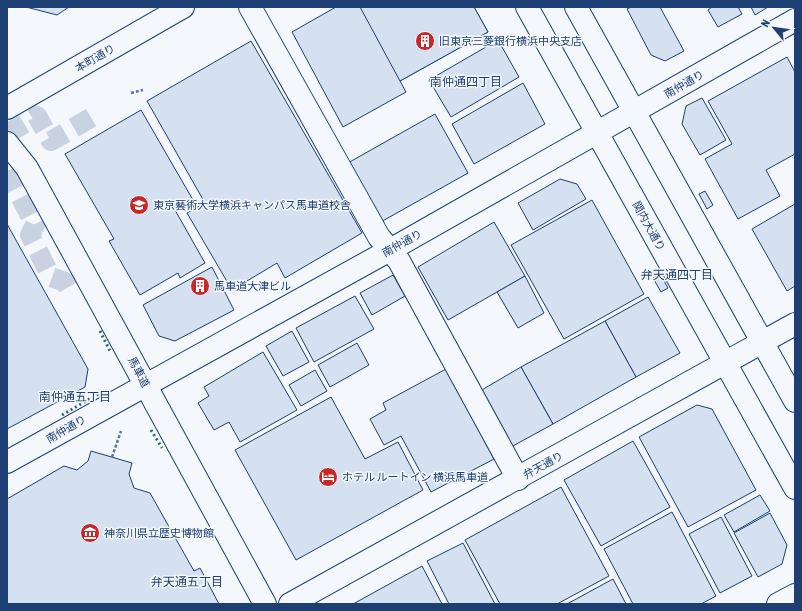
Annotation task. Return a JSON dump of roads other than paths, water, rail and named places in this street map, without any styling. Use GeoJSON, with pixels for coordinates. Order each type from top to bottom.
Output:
{"type":"FeatureCollection","features":[{"type":"Feature","properties":{"kind":"main road","name":"本町通り"},"geometry":{"type":"LineString","coordinates":[[7,108],[183,7]]}},
{"type":"Feature","properties":{"kind":"main road"},"geometry":{"type":"LineString","coordinates":[[250,7],[379,237],[399,261],[518,479]]}},
{"type":"Feature","properties":{"kind":"main road","name":"関内大通り"},"geometry":{"type":"LineString","coordinates":[[527,7],[795,488]]}},
{"type":"Feature","properties":{"kind":"main road"},"geometry":{"type":"LineString","coordinates":[[576,7],[795,401]]}},
{"type":"Feature","properties":{"kind":"main road","name":"南仲通り"},"geometry":{"type":"LineString","coordinates":[[7,462],[390,250],[795,20]]}},
{"type":"Feature","properties":{"kind":"main road","name":"馬車道"},"geometry":{"type":"LineString","coordinates":[[7,143],[27,168],[265,604]]}},
{"type":"Feature","properties":{"kind":"main road","name":"弁天通り"},"geometry":{"type":"LineString","coordinates":[[290,604],[518,479],[795,324]]}},
{"type":"Feature","properties":{"kind":"main road"},"geometry":{"type":"LineString","coordinates":[[778,604],[795,595]]}},
{"type":"Feature","properties":{"kind":"tunnel"},"geometry":{"type":"LineString","coordinates":[[7,134],[37,116],[51,141],[94,116]]}},
{"type":"Feature","properties":{"kind":"tunnel"},"geometry":{"type":"LineString","coordinates":[[7,171],[35,225],[30,235],[51,277],[65,282],[70,291]]}},
{"type":"Feature","properties":{"kind":"place","name":"旧東京三菱銀行横浜中央支店"},"geometry":{"type":"Point","coordinates":[425,41]}},
{"type":"Feature","properties":{"kind":"place","name":"東京藝術大学横浜キャンパス馬車道校舎"},"geometry":{"type":"Point","coordinates":[139,205]}},
{"type":"Feature","properties":{"kind":"place","name":"馬車道大津ビル"},"geometry":{"type":"Point","coordinates":[200,286]}},
{"type":"Feature","properties":{"kind":"place","name":"ホテル ルートイン 横浜馬車道"},"geometry":{"type":"Point","coordinates":[328,477]}},
{"type":"Feature","properties":{"kind":"place","name":"神奈川県立歴史博物館"},"geometry":{"type":"Point","coordinates":[90,533]}},
{"type":"Feature","properties":{"kind":"district","name":"南仲通四丁目"},"geometry":{"type":"Point","coordinates":[466,82]}},
{"type":"Feature","properties":{"kind":"district","name":"弁天通四丁目"},"geometry":{"type":"Point","coordinates":[677,275]}},
{"type":"Feature","properties":{"kind":"district","name":"南仲通五丁目"},"geometry":{"type":"Point","coordinates":[75,397]}},
{"type":"Feature","properties":{"kind":"district","name":"弁天通五丁目"},"geometry":{"type":"Point","coordinates":[187,582]}}]}
